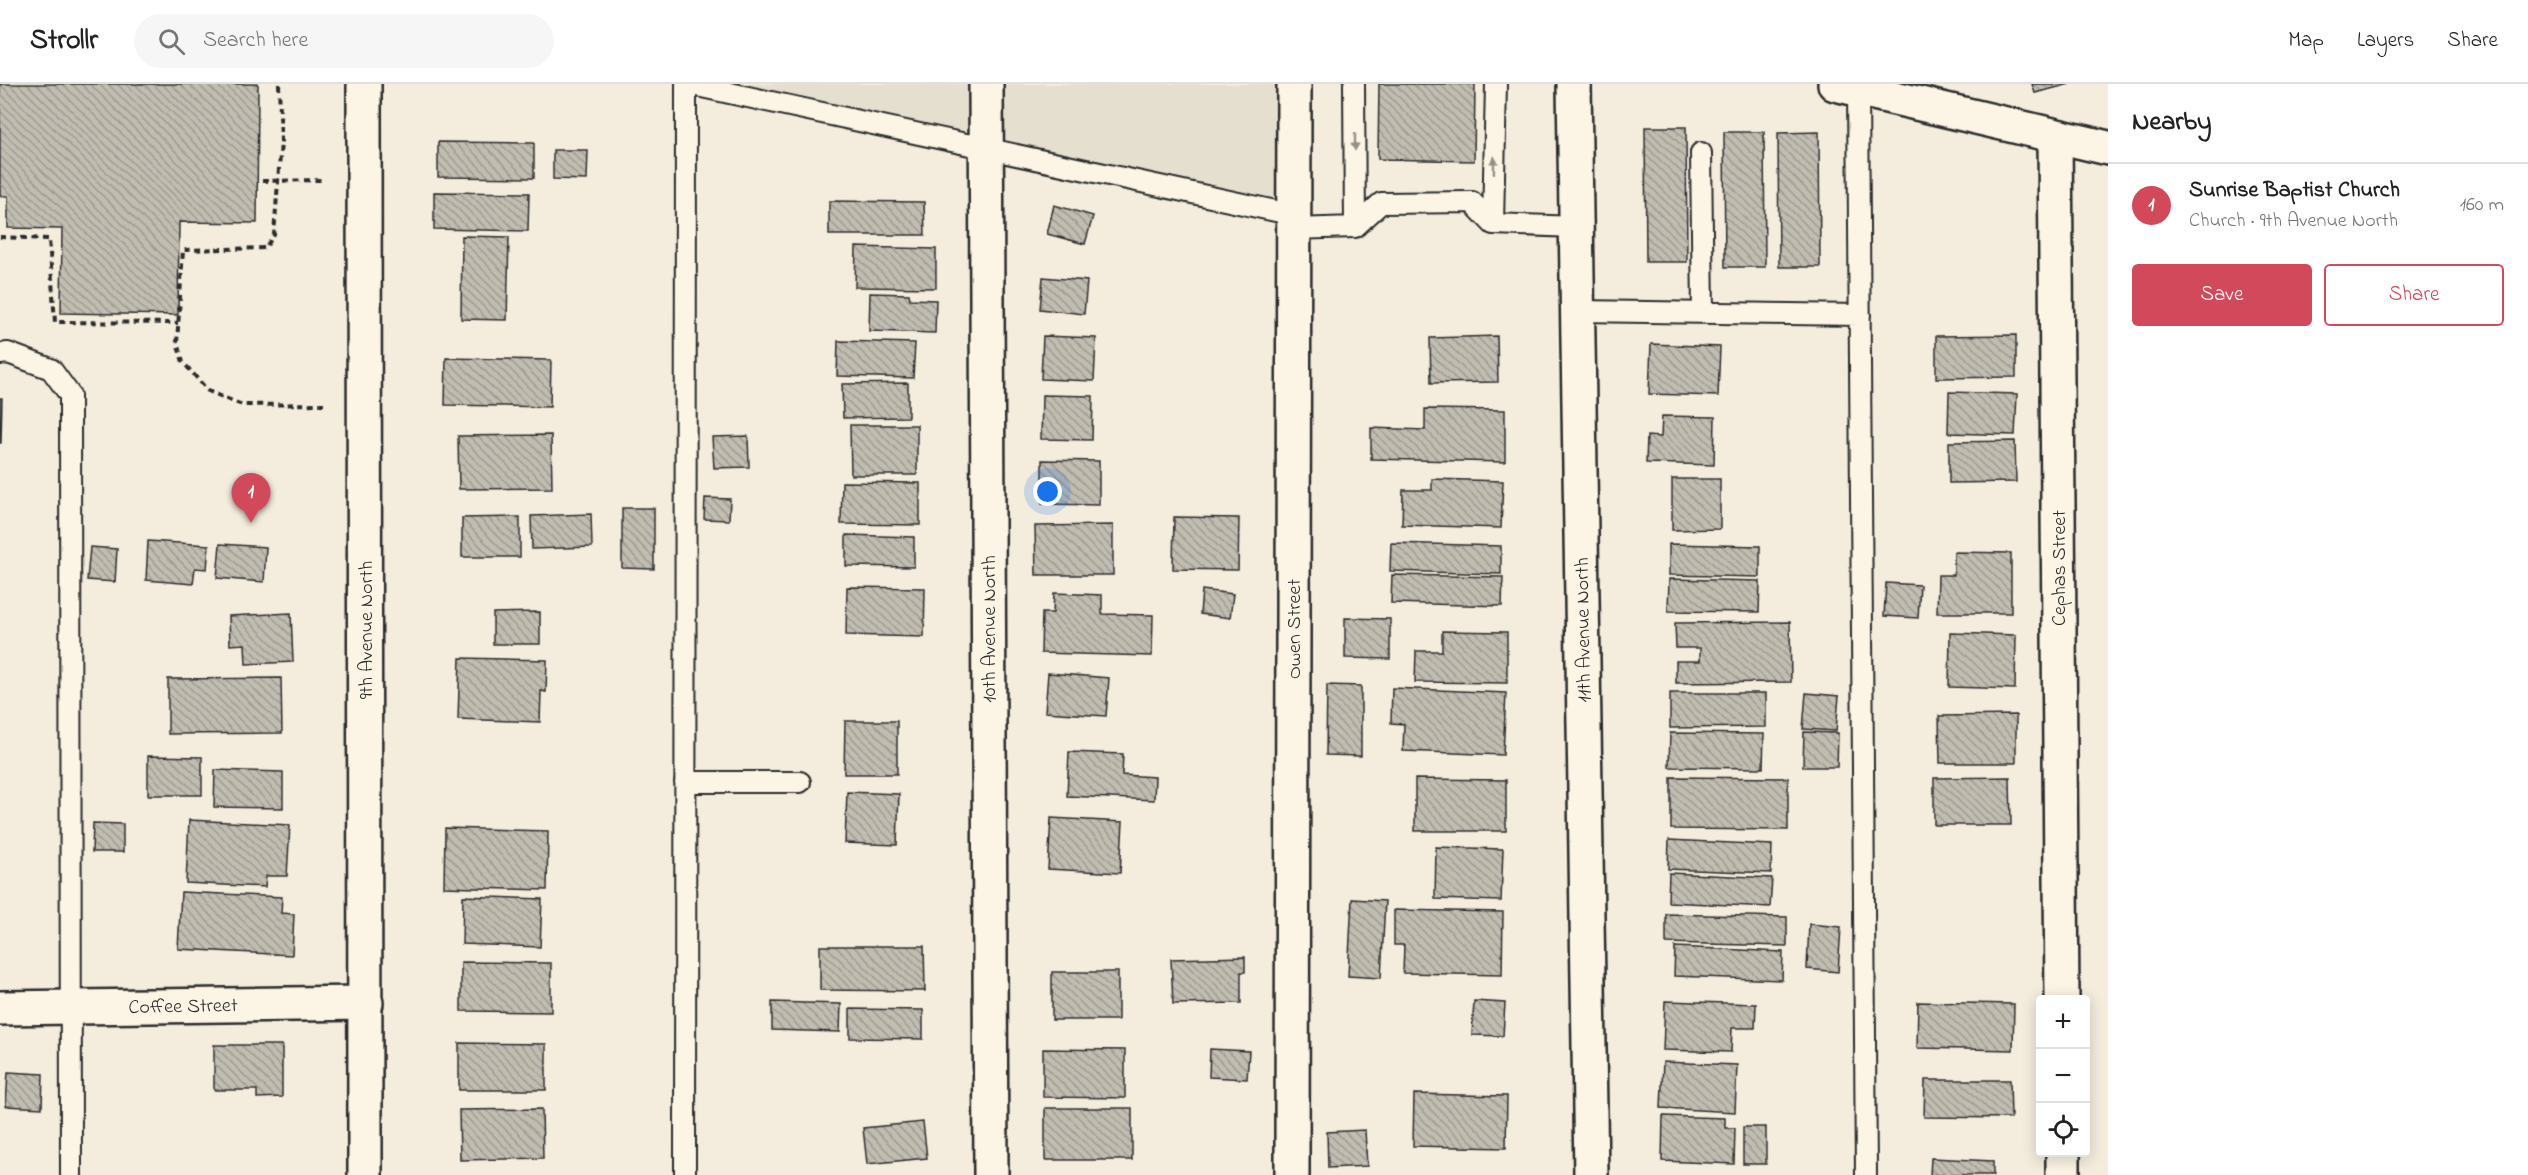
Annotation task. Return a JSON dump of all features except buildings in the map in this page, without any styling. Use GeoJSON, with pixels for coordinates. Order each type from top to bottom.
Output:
{"type":"FeatureCollection","features":[{"type":"Feature","properties":{"kind":"street","name":"9th Avenue North"},"geometry":{"type":"LineString","coordinates":[[364,84],[365,1175]]}},
{"type":"Feature","properties":{"kind":"street","name":"10th Avenue North"},"geometry":{"type":"LineString","coordinates":[[986,84],[991,1175]]}},
{"type":"Feature","properties":{"kind":"street","name":"Owen Street"},"geometry":{"type":"LineString","coordinates":[[1292,1175],[1294,84]]}},
{"type":"Feature","properties":{"kind":"street","name":"11th Avenue North"},"geometry":{"type":"LineString","coordinates":[[1574,84],[1591,1175]]}},
{"type":"Feature","properties":{"kind":"street"},"geometry":{"type":"LineString","coordinates":[[1847,87],[2108,148]]}},
{"type":"Feature","properties":{"kind":"street","name":"Cephas Street"},"geometry":{"type":"LineString","coordinates":[[2055,136],[2062,995]]}},
{"type":"Feature","properties":{"kind":"street","name":"Coffee Street"},"geometry":{"type":"LineString","coordinates":[[0,1008],[366,1003]]}},
{"type":"Feature","properties":{"kind":"street"},"geometry":{"type":"LineString","coordinates":[[2063,1157],[2063,1175]]}},
{"type":"Feature","properties":{"kind":"lane"},"geometry":{"type":"LineString","coordinates":[[685,1175],[687,84],[986,148],[1294,222],[1355,227],[1381,203],[1472,202],[1493,224],[1576,227]]}},
{"type":"Feature","properties":{"kind":"lane"},"geometry":{"type":"LineString","coordinates":[[1354,84],[1355,227]]}},
{"type":"Feature","properties":{"kind":"lane"},"geometry":{"type":"LineString","coordinates":[[1493,224],[1496,84]]}},
{"type":"Feature","properties":{"kind":"lane"},"geometry":{"type":"LineString","coordinates":[[1847,87],[1860,315],[1866,1175]]}},
{"type":"Feature","properties":{"kind":"lane"},"geometry":{"type":"LineString","coordinates":[[1701,153],[1703,313]]}},
{"type":"Feature","properties":{"kind":"lane"},"geometry":{"type":"LineString","coordinates":[[1577,311],[1860,315]]}},
{"type":"Feature","properties":{"kind":"lane"},"geometry":{"type":"LineString","coordinates":[[0,354],[8,353],[51,369],[70,395],[71,1175]]}},
{"type":"Feature","properties":{"kind":"lane"},"geometry":{"type":"LineString","coordinates":[[685,783],[800,782]]}},
{"type":"Feature","properties":{"kind":"path"},"geometry":{"type":"LineString","coordinates":[[279,84],[281,142],[274,235],[265,248],[183,250],[177,343],[183,362],[208,391],[242,405],[324,404]]}},
{"type":"Feature","properties":{"kind":"path"},"geometry":{"type":"LineString","coordinates":[[262,181],[322,180]]}},
{"type":"Feature","properties":{"kind":"path"},"geometry":{"type":"LineString","coordinates":[[0,237],[49,239],[55,322],[178,322]]}},
{"type":"Feature","properties":{"kind":"shaded area"},"geometry":{"type":"Polygon","coordinates":[[[688,84],[1294,84],[1294,215],[688,84]]]}},
{"type":"Feature","properties":{"kind":"place","name":"Sunrise Baptist Church"},"geometry":{"type":"Point","coordinates":[251,523]}}]}
